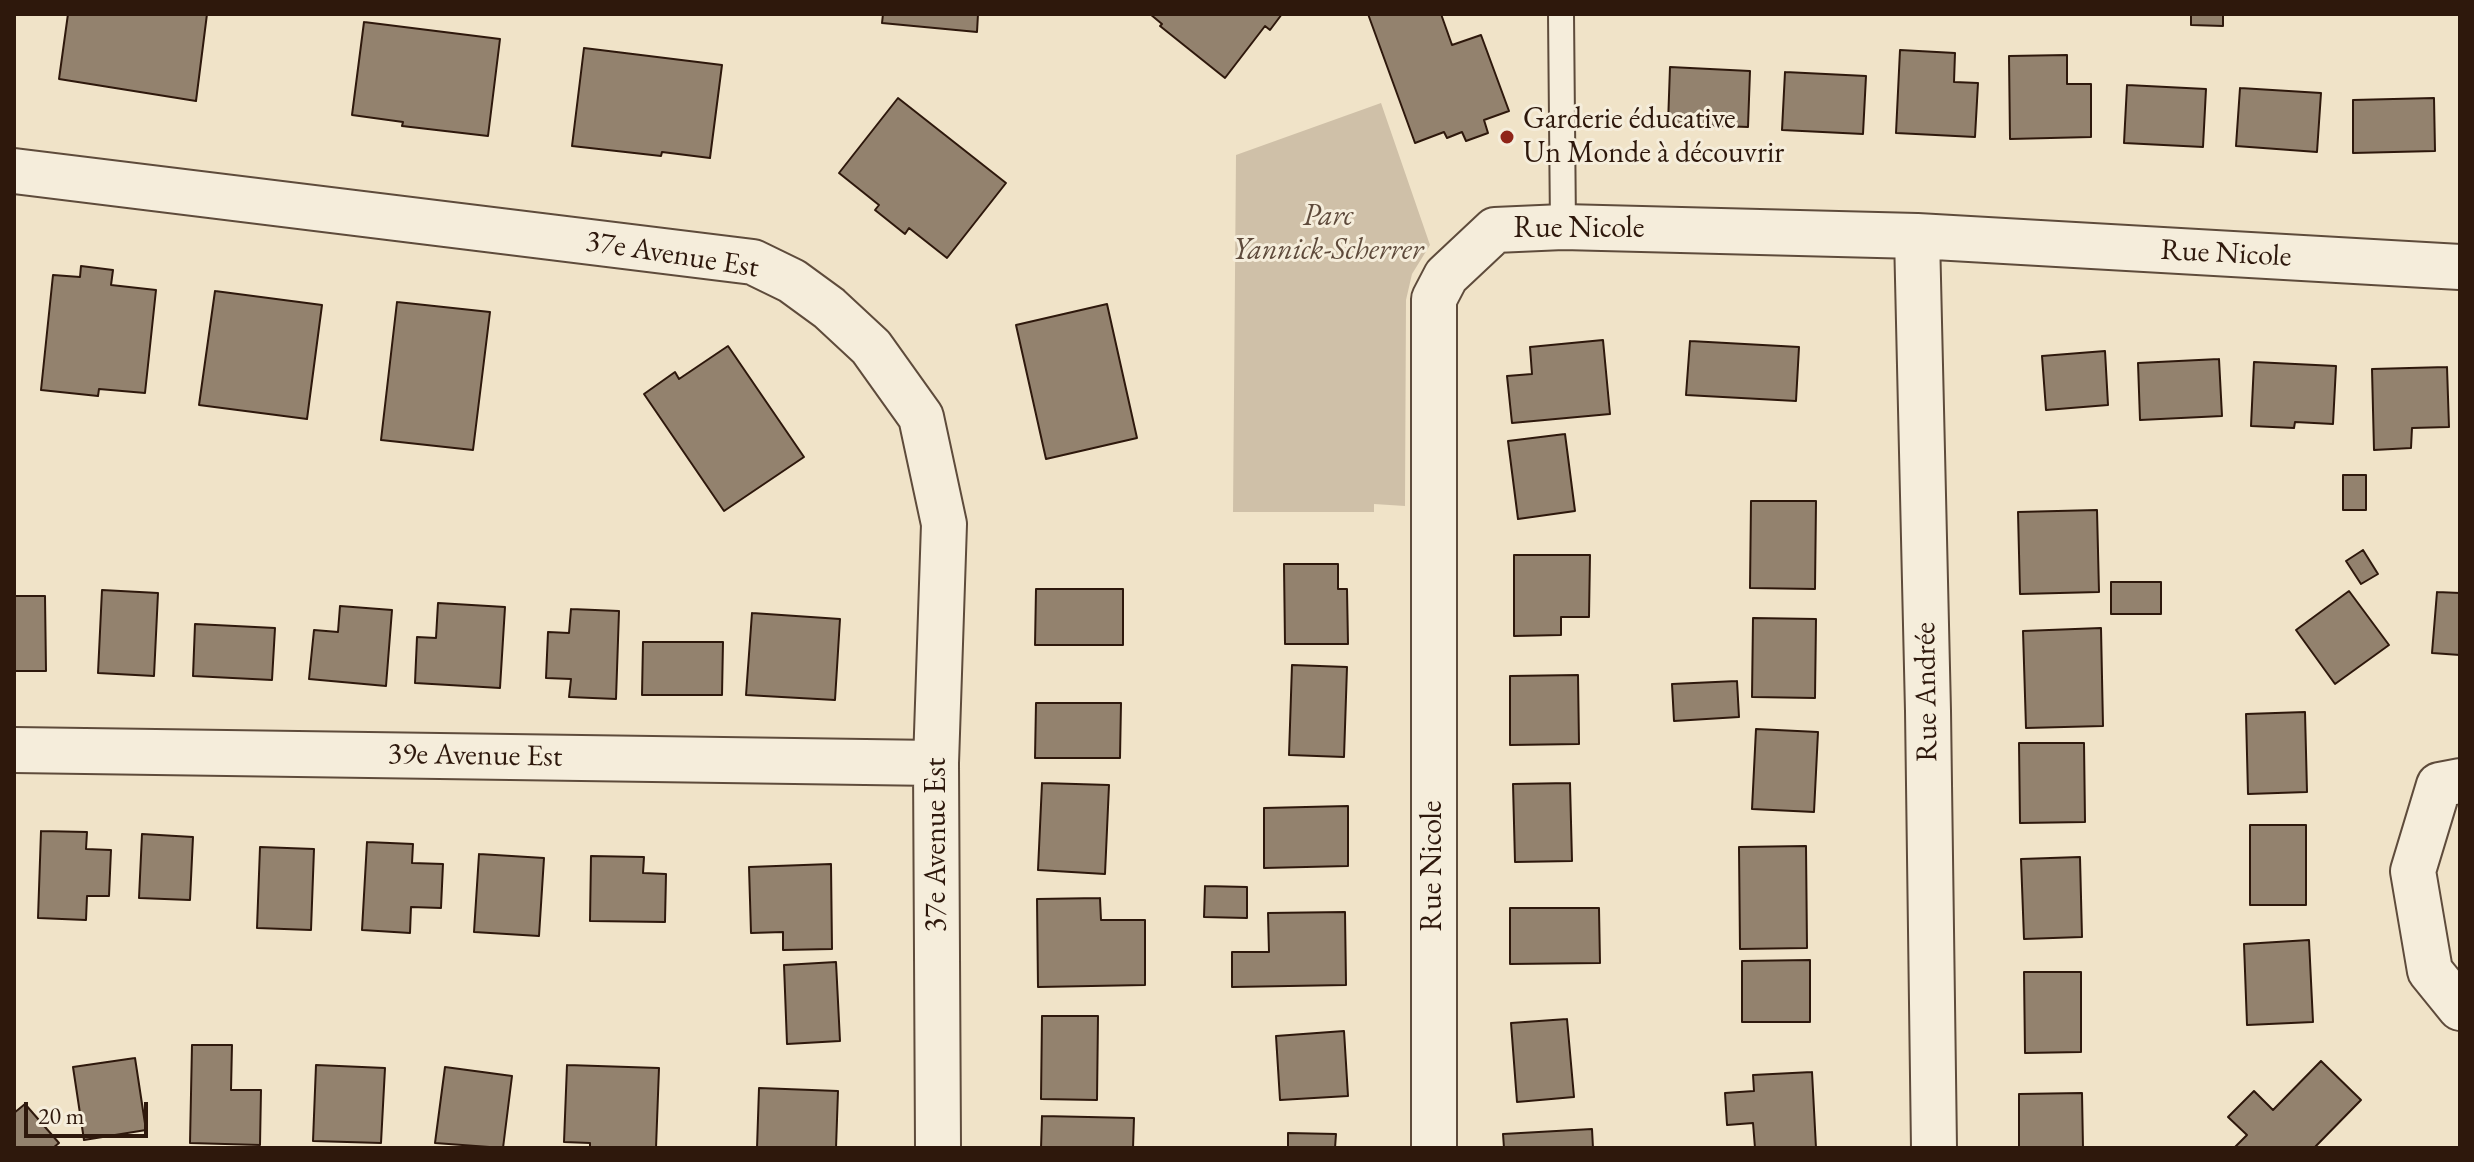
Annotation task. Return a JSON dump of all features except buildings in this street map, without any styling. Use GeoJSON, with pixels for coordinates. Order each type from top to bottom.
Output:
{"type":"FeatureCollection","features":[{"type":"Feature","properties":{"kind":"street","name":"37e Avenue Est"},"geometry":{"type":"LineString","coordinates":[[14,171],[753,262],[792,281],[829,308],[871,347],[921,417],[944,524],[936,763],[938,1148]]}},
{"type":"Feature","properties":{"kind":"street","name":"Rue Nicole"},"geometry":{"type":"LineString","coordinates":[[1434,1148],[1434,299],[1446,276],[1495,230],[1563,227],[1917,236],[2460,267]]}},
{"type":"Feature","properties":{"kind":"street","name":"Rue Andrée"},"geometry":{"type":"LineString","coordinates":[[1917,236],[1934,1148]]}},
{"type":"Feature","properties":{"kind":"street","name":"39e Avenue Est"},"geometry":{"type":"LineString","coordinates":[[14,750],[936,763]]}},
{"type":"Feature","properties":{"kind":"street"},"geometry":{"type":"LineString","coordinates":[[2460,781],[2439,785],[2413,871],[2430,971],[2460,1008]]}},
{"type":"Feature","properties":{"kind":"lane"},"geometry":{"type":"LineString","coordinates":[[1561,14],[1563,227]]}},
{"type":"Feature","properties":{"kind":"green space","name":"Parc Yannick-Scherrer"},"geometry":{"type":"Polygon","coordinates":[[[1381,103],[1430,245],[1412,274],[1406,300],[1405,506],[1374,504],[1374,512],[1233,512],[1236,155],[1381,103]]]}},
{"type":"Feature","properties":{"kind":"place","name":"Garderie éducative Un Monde à découvrir"},"geometry":{"type":"Point","coordinates":[1507,137]}}]}
